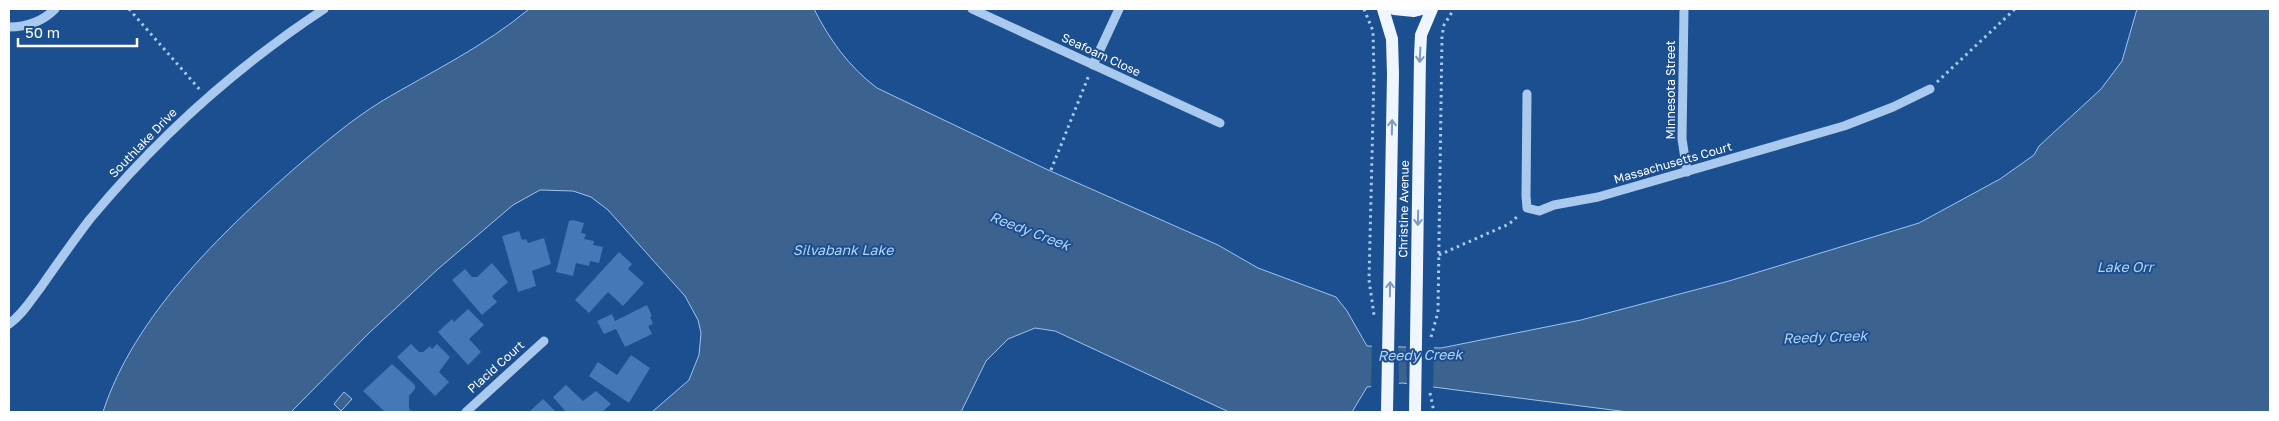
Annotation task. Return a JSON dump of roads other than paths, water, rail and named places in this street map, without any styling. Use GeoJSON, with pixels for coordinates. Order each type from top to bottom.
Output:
{"type":"FeatureCollection","features":[{"type":"Feature","properties":{"kind":"main road","name":"Christine Avenue"},"geometry":{"type":"LineString","coordinates":[[1383,9],[1392,39],[1387,412]]}},
{"type":"Feature","properties":{"kind":"main road"},"geometry":{"type":"LineString","coordinates":[[1394,9],[1414,11],[1422,9]]}},
{"type":"Feature","properties":{"kind":"main road","name":"Christine Avenue"},"geometry":{"type":"LineString","coordinates":[[1415,412],[1420,56],[1421,35],[1432,9]]}},
{"type":"Feature","properties":{"kind":"street"},"geometry":{"type":"LineString","coordinates":[[9,27],[33,24],[55,9]]}},
{"type":"Feature","properties":{"kind":"street","name":"Southlake Drive"},"geometry":{"type":"LineString","coordinates":[[9,324],[24,311],[89,220],[140,162],[207,97],[272,44],[324,9]]}},
{"type":"Feature","properties":{"kind":"street","name":"Seafoam Close"},"geometry":{"type":"LineString","coordinates":[[972,9],[1220,123]]}},
{"type":"Feature","properties":{"kind":"street"},"geometry":{"type":"LineString","coordinates":[[1092,65],[1119,9]]}},
{"type":"Feature","properties":{"kind":"street","name":"Minnesota Street"},"geometry":{"type":"LineString","coordinates":[[1684,9],[1682,139],[1687,172]]}},
{"type":"Feature","properties":{"kind":"street","name":"Massachusetts Court"},"geometry":{"type":"LineString","coordinates":[[1528,94],[1525,186],[1527,208],[1539,211],[1554,205],[1606,195],[1844,126],[1893,107],[1930,89]]}},
{"type":"Feature","properties":{"kind":"street","name":"Placid Court"},"geometry":{"type":"LineString","coordinates":[[466,412],[544,341]]}},
{"type":"Feature","properties":{"kind":"water","name":"Silvabank Lake"},"geometry":{"type":"Polygon","coordinates":[[[529,9],[814,9],[826,31],[841,52],[857,71],[877,88],[1046,169],[1218,245],[1258,268],[1336,297],[1347,311],[1367,346],[1441,348],[1581,320],[1729,281],[1919,223],[2000,179],[2034,155],[2039,146],[2101,89],[2122,61],[2137,9],[2270,9],[2270,412],[1628,412],[1402,383],[1367,387],[1352,412],[1229,412],[1055,331],[1035,328],[1008,339],[986,361],[961,412],[652,412],[689,380],[699,355],[701,333],[698,320],[685,296],[608,210],[591,197],[573,191],[540,190],[513,205],[438,269],[369,333],[291,412],[103,412],[117,377],[136,343],[158,310],[183,278],[238,220],[295,168],[359,116],[476,47],[529,9]]]}},
{"type":"Feature","properties":{"kind":"water"},"geometry":{"type":"Polygon","coordinates":[[[344,392],[352,399],[341,411],[334,404],[344,392]]]}},
{"type":"Feature","properties":{"kind":"water label","name":"Reedy Creek"},"geometry":{"type":"Point","coordinates":[1030,231]}},
{"type":"Feature","properties":{"kind":"water label","name":"Lake Orr"},"geometry":{"type":"Point","coordinates":[2125,267]}},
{"type":"Feature","properties":{"kind":"water label","name":"Reedy Creek"},"geometry":{"type":"Point","coordinates":[1825,337]}},
{"type":"Feature","properties":{"kind":"water label","name":"Reedy Creek"},"geometry":{"type":"Point","coordinates":[1420,355]}}]}
